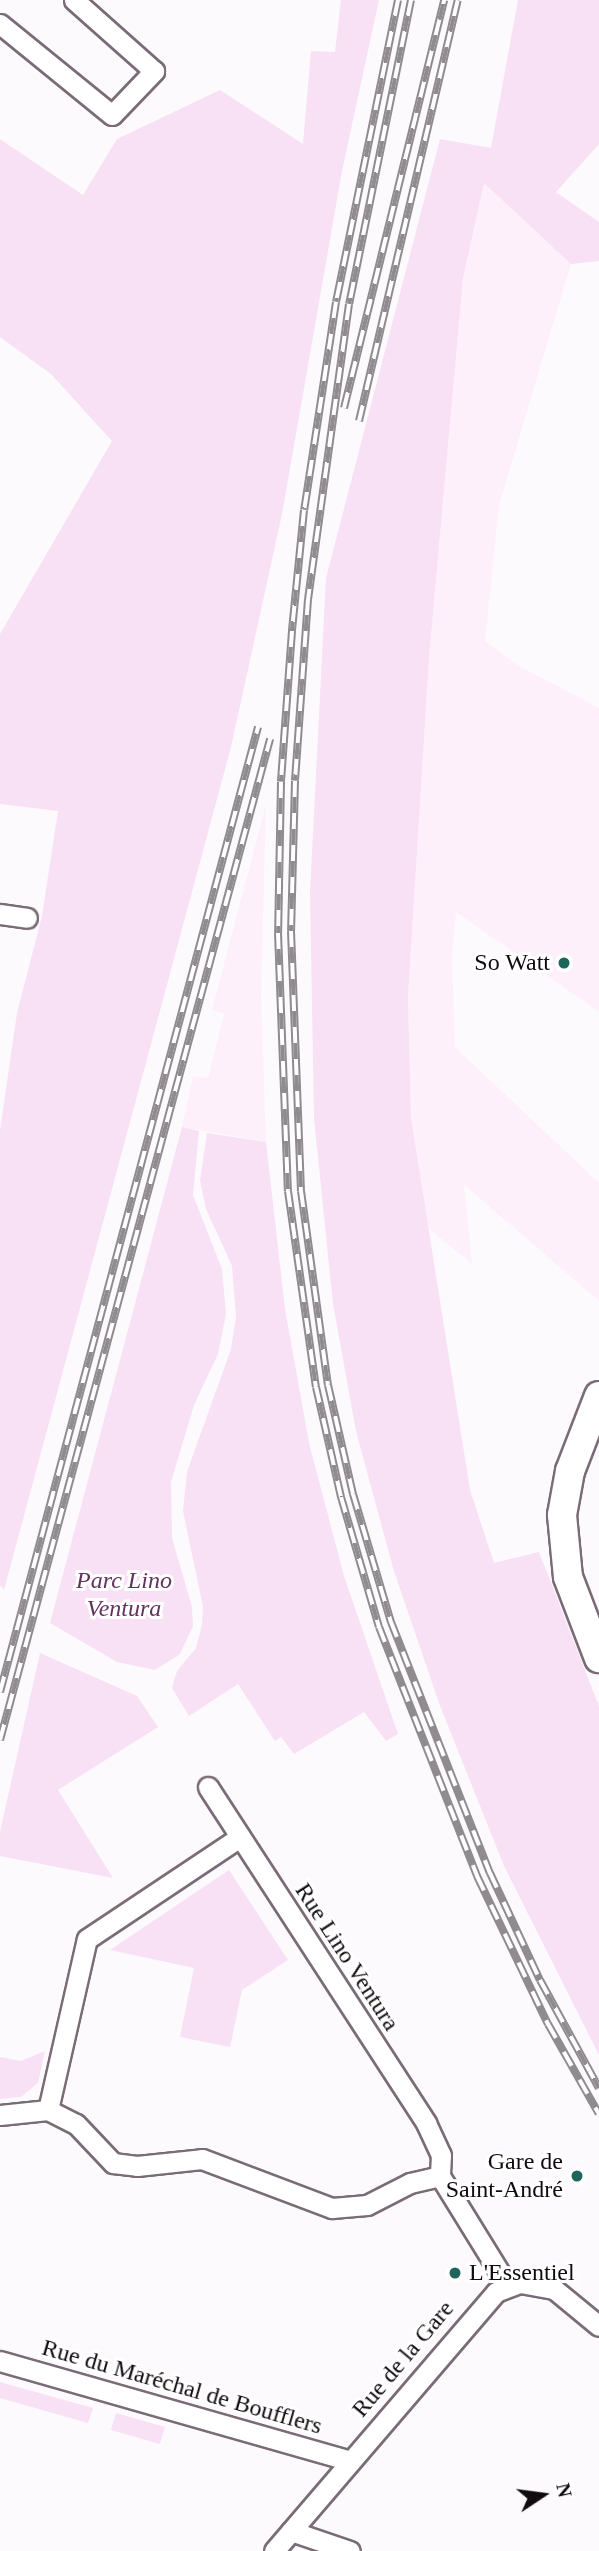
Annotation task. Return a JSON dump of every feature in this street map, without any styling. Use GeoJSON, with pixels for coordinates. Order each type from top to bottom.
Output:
{"type":"FeatureCollection","features":[{"type":"Feature","properties":{"kind":"main road"},"geometry":{"type":"LineString","coordinates":[[599,1396],[570,1471],[562,1515],[568,1577],[599,1658]]}},
{"type":"Feature","properties":{"kind":"street"},"geometry":{"type":"LineString","coordinates":[[0,24],[112,115],[154,71],[74,0]]}},
{"type":"Feature","properties":{"kind":"street"},"geometry":{"type":"LineString","coordinates":[[0,914],[27,918]]}},
{"type":"Feature","properties":{"kind":"street","name":"Rue Lino Ventura"},"geometry":{"type":"LineString","coordinates":[[208,1787],[426,2123],[440,2155],[440,2176]]}},
{"type":"Feature","properties":{"kind":"street"},"geometry":{"type":"LineString","coordinates":[[48,2110],[87,1938],[240,1837]]}},
{"type":"Feature","properties":{"kind":"street"},"geometry":{"type":"LineString","coordinates":[[0,2115],[48,2110],[76,2124],[113,2162],[137,2166],[202,2159],[319,2206],[368,2206],[410,2183],[440,2176],[508,2286],[534,2284],[554,2289],[599,2326]]}},
{"type":"Feature","properties":{"kind":"street","name":"Rue de la Gare"},"geometry":{"type":"LineString","coordinates":[[274,2551],[476,2309],[508,2286]]}},
{"type":"Feature","properties":{"kind":"street","name":"Rue du Maréchal de Boufflers"},"geometry":{"type":"LineString","coordinates":[[0,2361],[350,2460]]}},
{"type":"Feature","properties":{"kind":"street"},"geometry":{"type":"LineString","coordinates":[[290,2532],[349,2551]]}},
{"type":"Feature","properties":{"kind":"shaded area"},"geometry":{"type":"Polygon","coordinates":[[[484,182],[571,264],[499,505],[485,641],[517,665],[599,708],[599,1012],[456,912],[452,958],[455,1047],[599,1183],[599,1301],[464,1185],[472,1264],[427,1227],[411,1118],[408,997],[429,658],[463,278],[484,182]]]}},
{"type":"Feature","properties":{"kind":"shaded area"},"geometry":{"type":"Polygon","coordinates":[[[266,804],[261,996],[266,1142],[182,1127],[193,1076],[208,1078],[224,1014],[212,1010],[266,804]]]}},
{"type":"Feature","properties":{"kind":"green space"},"geometry":{"type":"Polygon","coordinates":[[[341,0],[379,0],[342,171],[282,514],[231,747],[4,1590],[0,1585],[0,1131],[17,1013],[42,916],[58,811],[0,804],[0,634],[112,441],[51,374],[0,337],[0,139],[83,195],[117,139],[220,90],[303,144],[311,51],[335,52],[341,0]]]}},
{"type":"Feature","properties":{"kind":"green space"},"geometry":{"type":"Polygon","coordinates":[[[518,0],[599,0],[599,144],[556,192],[599,222],[599,261],[571,264],[484,183],[463,278],[429,658],[408,997],[411,1118],[470,1490],[494,1563],[539,1552],[599,1706],[599,2055],[504,1866],[439,1703],[393,1568],[356,1431],[333,1304],[314,1118],[310,892],[326,578],[440,139],[491,148],[518,0]]]}},
{"type":"Feature","properties":{"kind":"green space","name":"Parc Lino Ventura"},"geometry":{"type":"Polygon","coordinates":[[[182,1127],[199,1131],[193,1195],[222,1269],[226,1314],[218,1354],[194,1405],[171,1482],[172,1538],[192,1607],[193,1626],[180,1654],[155,1670],[117,1662],[50,1623],[182,1127]]]}},
{"type":"Feature","properties":{"kind":"green space","name":"Parc Lino Ventura"},"geometry":{"type":"Polygon","coordinates":[[[207,1133],[266,1142],[285,1309],[309,1443],[344,1576],[398,1734],[386,1741],[364,1712],[294,1754],[281,1737],[275,1741],[238,1684],[189,1716],[172,1688],[177,1671],[196,1648],[202,1625],[203,1607],[183,1511],[187,1472],[231,1349],[236,1317],[232,1266],[206,1209],[200,1181],[207,1133]]]}},
{"type":"Feature","properties":{"kind":"green space","name":"Parc Lino Ventura"},"geometry":{"type":"Polygon","coordinates":[[[40,1653],[137,1696],[158,1727],[58,1790],[113,1878],[0,1856],[0,1832],[40,1653]]]}},
{"type":"Feature","properties":{"kind":"green space"},"geometry":{"type":"Polygon","coordinates":[[[229,1870],[288,1960],[242,1990],[230,2047],[180,2037],[194,1968],[110,1950],[229,1870]]]}},
{"type":"Feature","properties":{"kind":"green space"},"geometry":{"type":"Polygon","coordinates":[[[45,2051],[38,2083],[21,2097],[0,2099],[0,2057],[21,2061],[45,2051]]]}},
{"type":"Feature","properties":{"kind":"green space"},"geometry":{"type":"Polygon","coordinates":[[[0,2382],[93,2408],[88,2423],[0,2398],[0,2382]]]}},
{"type":"Feature","properties":{"kind":"green space"},"geometry":{"type":"Polygon","coordinates":[[[116,2413],[165,2427],[160,2444],[111,2430],[116,2413]]]}},
{"type":"Feature","properties":{"kind":"railway"},"geometry":{"type":"LineString","coordinates":[[398,0],[336,302],[304,510],[292,631],[281,782],[278,933],[288,1191],[316,1387],[341,1497],[379,1627],[477,1876],[548,2024],[599,2114]]}},
{"type":"Feature","properties":{"kind":"railway"},"geometry":{"type":"LineString","coordinates":[[411,0],[349,304],[308,599],[295,781],[291,931],[301,1191],[328,1385],[353,1494],[391,1622],[490,1873],[540,1980],[599,2088]]}},
{"type":"Feature","properties":{"kind":"railway"},"geometry":{"type":"LineString","coordinates":[[344,408],[444,0]]}},
{"type":"Feature","properties":{"kind":"railway"},"geometry":{"type":"LineString","coordinates":[[359,421],[458,0]]}},
{"type":"Feature","properties":{"kind":"railway"},"geometry":{"type":"LineString","coordinates":[[0,1692],[258,727]]}},
{"type":"Feature","properties":{"kind":"railway"},"geometry":{"type":"LineString","coordinates":[[0,1740],[270,739]]}},
{"type":"Feature","properties":{"kind":"place","name":"So Watt"},"geometry":{"type":"Point","coordinates":[564,963]}},
{"type":"Feature","properties":{"kind":"place","name":"Gare de Saint-André"},"geometry":{"type":"Point","coordinates":[577,2176]}},
{"type":"Feature","properties":{"kind":"place","name":"L'Essentiel"},"geometry":{"type":"Point","coordinates":[455,2273]}}]}
